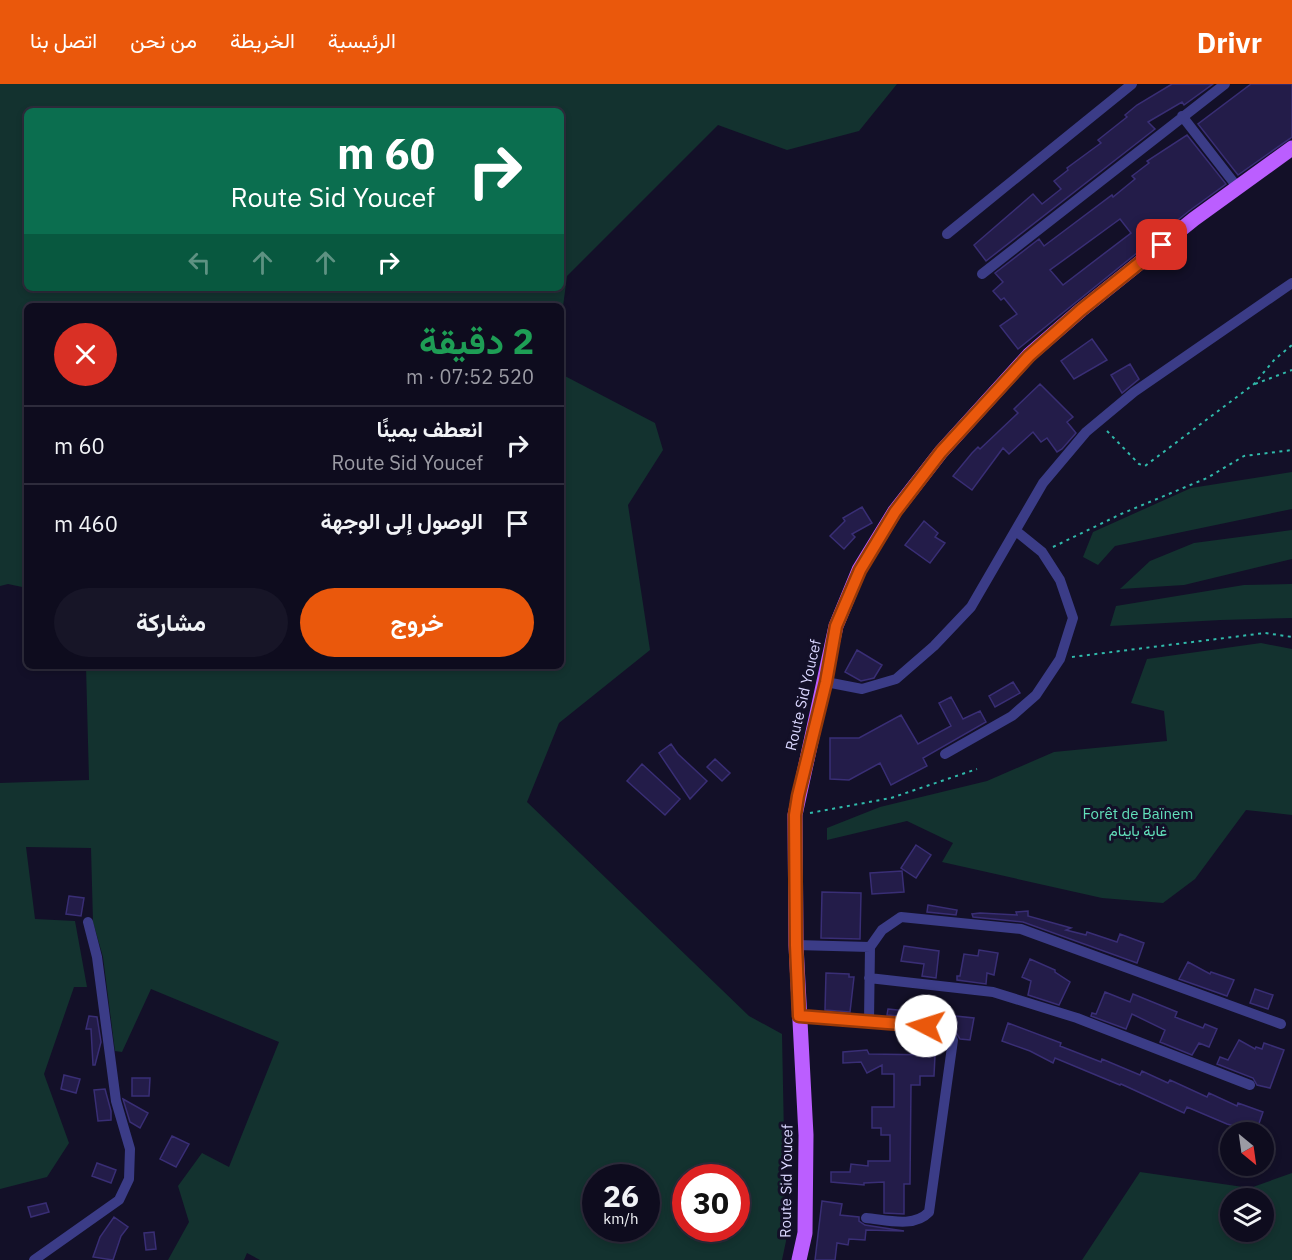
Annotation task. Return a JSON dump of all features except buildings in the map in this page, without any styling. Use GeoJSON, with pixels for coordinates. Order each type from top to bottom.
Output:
{"type":"FeatureCollection","features":[{"type":"Feature","properties":{"kind":"main road","name":"Route Sid Youcef"},"geometry":{"type":"LineString","coordinates":[[799,1260],[805,1233],[806,1136],[796,945],[795,815],[826,682],[836,626],[860,570],[895,512],[941,452],[1029,356],[1089,303],[1292,148]]}},
{"type":"Feature","properties":{"kind":"street"},"geometry":{"type":"LineString","coordinates":[[947,234],[1132,84]]}},
{"type":"Feature","properties":{"kind":"street"},"geometry":{"type":"LineString","coordinates":[[982,274],[1225,84]]}},
{"type":"Feature","properties":{"kind":"street"},"geometry":{"type":"LineString","coordinates":[[1182,116],[1238,188]]}},
{"type":"Feature","properties":{"kind":"street"},"geometry":{"type":"LineString","coordinates":[[826,682],[862,689],[896,679],[934,646],[971,607],[1043,483],[1086,432],[1134,392],[1292,282]]}},
{"type":"Feature","properties":{"kind":"street"},"geometry":{"type":"LineString","coordinates":[[945,754],[1012,716],[1036,695],[1060,658],[1072,618],[1060,580],[1042,552],[1016,531]]}},
{"type":"Feature","properties":{"kind":"street"},"geometry":{"type":"LineString","coordinates":[[869,1021],[870,947],[882,930],[892,921],[902,917],[1021,929],[1281,1024]]}},
{"type":"Feature","properties":{"kind":"street"},"geometry":{"type":"LineString","coordinates":[[34,1260],[119,1200],[129,1179],[130,1149],[116,1101],[97,957],[88,922]]}},
{"type":"Feature","properties":{"kind":"street"},"geometry":{"type":"LineString","coordinates":[[796,945],[870,947]]}},
{"type":"Feature","properties":{"kind":"street"},"geometry":{"type":"LineString","coordinates":[[869,978],[993,992],[1077,1018],[1250,1085]]}},
{"type":"Feature","properties":{"kind":"street"},"geometry":{"type":"LineString","coordinates":[[799,1016],[945,1027],[953,1040],[929,1212],[924,1218],[913,1222],[866,1218]]}},
{"type":"Feature","properties":{"kind":"path"},"geometry":{"type":"LineString","coordinates":[[1098,422],[1139,464],[1145,466],[1254,384],[1275,359],[1292,345]]}},
{"type":"Feature","properties":{"kind":"path"},"geometry":{"type":"LineString","coordinates":[[1254,384],[1292,370]]}},
{"type":"Feature","properties":{"kind":"path"},"geometry":{"type":"LineString","coordinates":[[1042,552],[1120,514],[1207,478],[1244,456],[1292,450]]}},
{"type":"Feature","properties":{"kind":"path"},"geometry":{"type":"LineString","coordinates":[[1060,658],[1265,633],[1292,637]]}},
{"type":"Feature","properties":{"kind":"path"},"geometry":{"type":"LineString","coordinates":[[795,815],[891,798],[977,769]]}},
{"type":"Feature","properties":{"kind":"green space"},"geometry":{"type":"Polygon","coordinates":[[[0,84],[897,84],[859,131],[787,150],[718,125],[567,276],[563,303],[24,303],[24,587],[8,584],[0,586],[0,84]]]}},
{"type":"Feature","properties":{"kind":"green space"},"geometry":{"type":"Polygon","coordinates":[[[564,376],[655,423],[663,450],[628,505],[650,650],[559,723],[527,802],[749,1016],[782,1034],[786,1241],[782,1260],[260,1260],[247,1253],[244,1260],[168,1260],[189,1222],[178,1186],[202,1153],[229,1167],[279,1042],[151,989],[122,1052],[115,1051],[103,957],[93,922],[91,848],[26,847],[35,919],[75,921],[87,987],[74,987],[44,1074],[69,1143],[47,1177],[0,1189],[0,783],[89,780],[86,669],[564,669],[564,376]]]}},
{"type":"Feature","properties":{"kind":"green space"},"geometry":{"type":"Polygon","coordinates":[[[1292,472],[1292,509],[1115,546],[1098,565],[1083,557],[1093,532],[1191,488],[1292,472]]]}},
{"type":"Feature","properties":{"kind":"green space"},"geometry":{"type":"Polygon","coordinates":[[[1292,530],[1292,559],[1184,585],[1120,589],[1150,561],[1194,543],[1292,530]]]}},
{"type":"Feature","properties":{"kind":"green space"},"geometry":{"type":"Polygon","coordinates":[[[1292,584],[1292,618],[1110,626],[1116,606],[1244,585],[1292,584]]]}},
{"type":"Feature","properties":{"kind":"green space","name":"Forêt de Baïnem غابة باينام"},"geometry":{"type":"Polygon","coordinates":[[[1261,643],[1292,649],[1292,815],[1246,810],[1195,879],[1163,903],[1102,898],[942,862],[953,843],[907,821],[827,840],[827,828],[880,807],[987,781],[1054,752],[1167,741],[1164,711],[1131,703],[1147,659],[1261,643]]]}},
{"type":"Feature","properties":{"kind":"green space"},"geometry":{"type":"Polygon","coordinates":[[[1140,1172],[1250,1188],[1292,1173],[1292,1260],[1082,1260],[1140,1172]]]}},
{"type":"Feature","properties":{"kind":"route"},"geometry":{"type":"LineString","coordinates":[[926,1026],[799,1016],[795,815],[826,682],[836,626],[860,570],[895,512],[941,452],[1029,356],[1081,310],[1162,245]]}}]}
